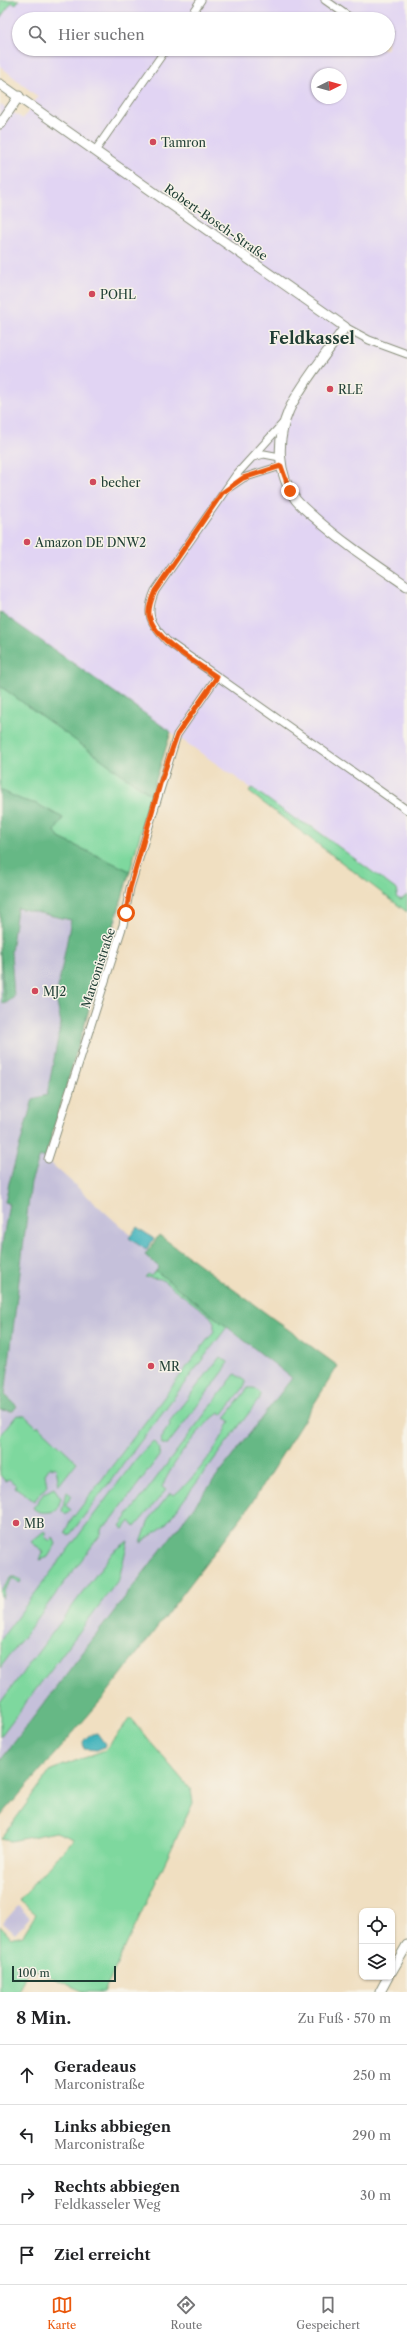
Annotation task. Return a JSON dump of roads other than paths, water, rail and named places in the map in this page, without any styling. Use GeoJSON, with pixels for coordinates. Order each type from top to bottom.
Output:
{"type":"FeatureCollection","features":[{"type":"Feature","properties":{"kind":"street"},"geometry":{"type":"LineString","coordinates":[[193,12],[201,0]]}},
{"type":"Feature","properties":{"kind":"street"},"geometry":{"type":"LineString","coordinates":[[325,0],[342,12]]}},
{"type":"Feature","properties":{"kind":"street"},"geometry":{"type":"LineString","coordinates":[[95,151],[161,56]]}},
{"type":"Feature","properties":{"kind":"street","name":"Robert-Bosch-Straße"},"geometry":{"type":"LineString","coordinates":[[0,81],[95,151],[345,327],[369,340],[407,354]]}},
{"type":"Feature","properties":{"kind":"street","name":"Robert-Bosch-Straße"},"geometry":{"type":"LineString","coordinates":[[0,84],[19,96]]}},
{"type":"Feature","properties":{"kind":"street"},"geometry":{"type":"LineString","coordinates":[[0,124],[19,96]]}},
{"type":"Feature","properties":{"kind":"street"},"geometry":{"type":"LineString","coordinates":[[345,327],[298,395],[285,421],[280,447],[281,462],[290,491],[297,501],[323,525],[359,553],[407,586]]}},
{"type":"Feature","properties":{"kind":"street"},"geometry":{"type":"LineString","coordinates":[[285,421],[251,458],[222,493],[155,591],[149,609],[152,623],[167,641],[407,810]]}},
{"type":"Feature","properties":{"kind":"street"},"geometry":{"type":"LineString","coordinates":[[251,458],[264,454],[281,462]]}},
{"type":"Feature","properties":{"kind":"street"},"geometry":{"type":"LineString","coordinates":[[222,493],[243,478],[281,462]]}},
{"type":"Feature","properties":{"kind":"street","name":"Marconistraße"},"geometry":{"type":"LineString","coordinates":[[48,1159],[123,924],[130,888],[177,735],[217,677]]}},
{"type":"Feature","properties":{"kind":"street"},"geometry":{"type":"LineString","coordinates":[[395,1966],[407,1945]]}},
{"type":"Feature","properties":{"kind":"street"},"geometry":{"type":"LineString","coordinates":[[380,1992],[386,1980]]}},
{"type":"Feature","properties":{"kind":"water"},"geometry":{"type":"Polygon","coordinates":[[[137,1227],[154,1239],[146,1250],[129,1238],[137,1227]]]}},
{"type":"Feature","properties":{"kind":"water"},"geometry":{"type":"Polygon","coordinates":[[[97,1733],[105,1744],[104,1747],[97,1750],[84,1749],[84,1740],[92,1734],[97,1733]]]}},
{"type":"Feature","properties":{"kind":"place","name":"Tamron"},"geometry":{"type":"Point","coordinates":[153,142]}},
{"type":"Feature","properties":{"kind":"place","name":"POHL"},"geometry":{"type":"Point","coordinates":[92,294]}},
{"type":"Feature","properties":{"kind":"place","name":"RLE"},"geometry":{"type":"Point","coordinates":[330,389]}},
{"type":"Feature","properties":{"kind":"place","name":"becher"},"geometry":{"type":"Point","coordinates":[93,482]}},
{"type":"Feature","properties":{"kind":"place","name":"Amazon DE DNW2"},"geometry":{"type":"Point","coordinates":[27,542]}},
{"type":"Feature","properties":{"kind":"place","name":"MJ2"},"geometry":{"type":"Point","coordinates":[35,991]}},
{"type":"Feature","properties":{"kind":"place","name":"MR"},"geometry":{"type":"Point","coordinates":[151,1366]}},
{"type":"Feature","properties":{"kind":"place","name":"MB"},"geometry":{"type":"Point","coordinates":[16,1523]}},
{"type":"Feature","properties":{"kind":"district","name":"Feldkassel"},"geometry":{"type":"Point","coordinates":[312,338]}}]}
